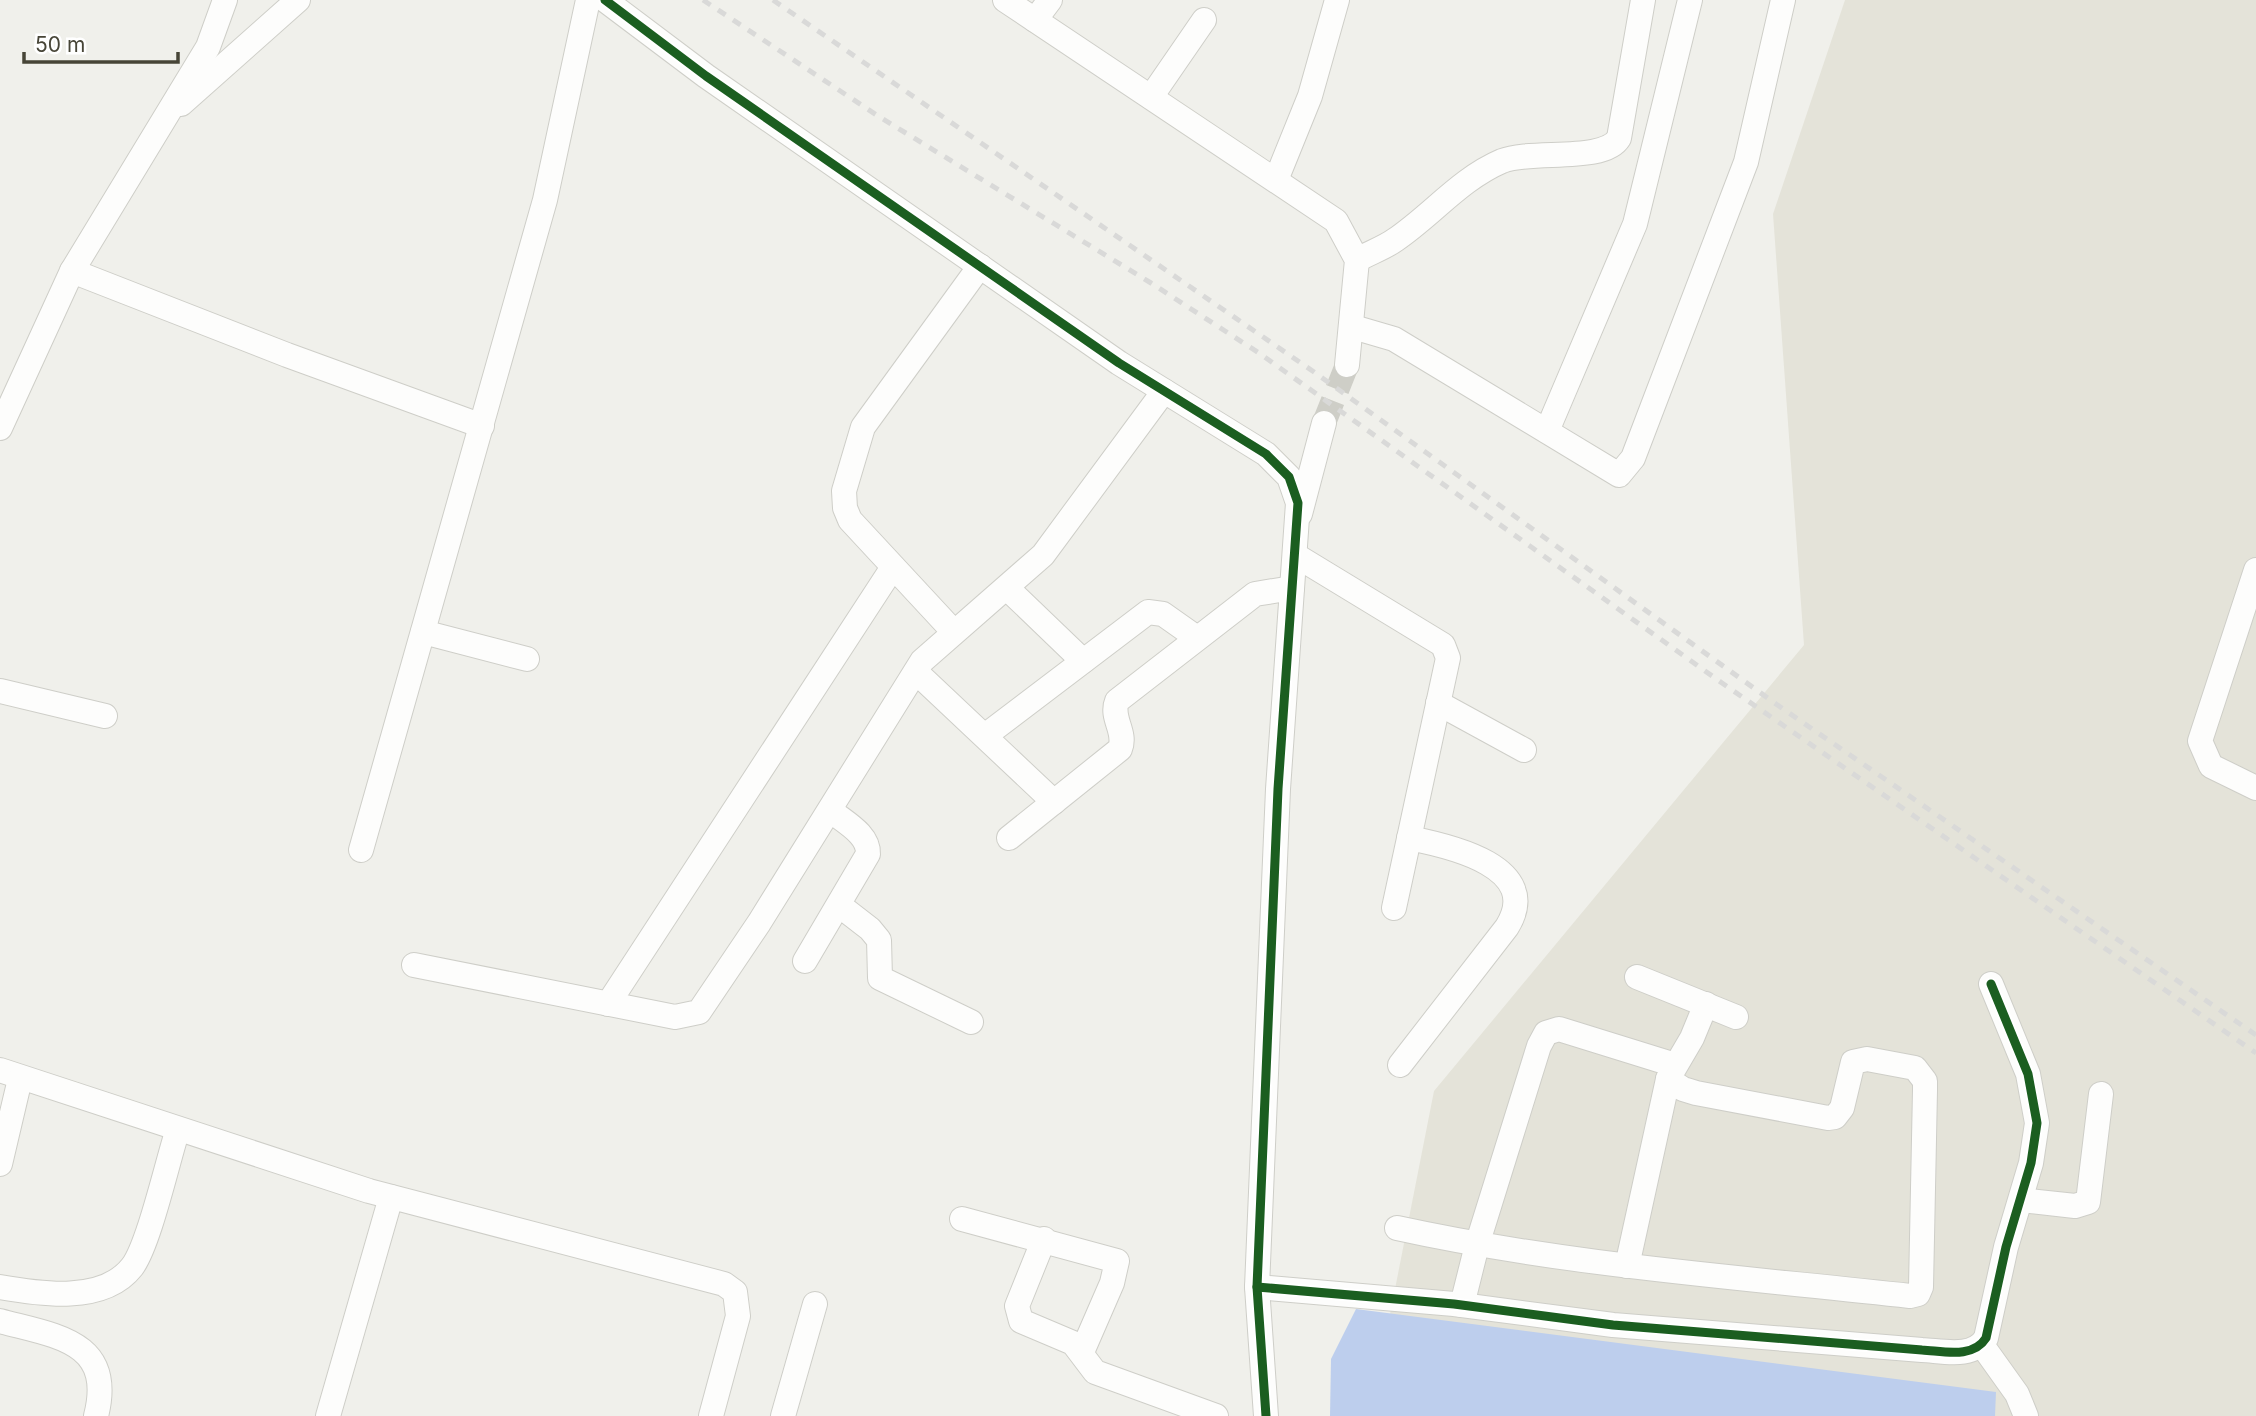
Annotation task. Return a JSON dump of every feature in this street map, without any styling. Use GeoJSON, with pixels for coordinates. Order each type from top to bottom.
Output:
{"type":"FeatureCollection","features":[{"type":"Feature","properties":{"kind":"street"},"geometry":{"type":"LineString","coordinates":[[0,428],[72,271],[208,47],[225,0]]}},
{"type":"Feature","properties":{"kind":"street"},"geometry":{"type":"LineString","coordinates":[[164,118],[298,0]]}},
{"type":"Feature","properties":{"kind":"street"},"geometry":{"type":"LineString","coordinates":[[361,850],[545,200],[588,0]]}},
{"type":"Feature","properties":{"kind":"street"},"geometry":{"type":"LineString","coordinates":[[605,0],[706,76],[980,266],[1164,391],[1266,454],[1289,477],[1298,503],[1278,789],[1257,1287],[1266,1416]]}},
{"type":"Feature","properties":{"kind":"street"},"geometry":{"type":"LineString","coordinates":[[1005,0],[1336,221],[1357,260],[1353,327],[1347,365]]}},
{"type":"Feature","properties":{"kind":"street"},"geometry":{"type":"LineString","coordinates":[[1035,20],[1050,0]]}},
{"type":"Feature","properties":{"kind":"street"},"geometry":{"type":"LineString","coordinates":[[1276,180],[1310,96],[1338,0]]}},
{"type":"Feature","properties":{"kind":"street"},"geometry":{"type":"LineString","coordinates":[[1357,260],[1394,241],[1471,177],[1504,160],[1531,153],[1598,151],[1614,146],[1619,138],[1643,0]]}},
{"type":"Feature","properties":{"kind":"street"},"geometry":{"type":"LineString","coordinates":[[1547,431],[1635,224],[1690,0]]}},
{"type":"Feature","properties":{"kind":"street"},"geometry":{"type":"LineString","coordinates":[[1353,327],[1394,339],[1619,475],[1633,458],[1746,162],[1783,0]]}},
{"type":"Feature","properties":{"kind":"street"},"geometry":{"type":"LineString","coordinates":[[1151,97],[1204,20]]}},
{"type":"Feature","properties":{"kind":"street"},"geometry":{"type":"LineString","coordinates":[[953,631],[850,520],[845,508],[844,491],[856,443],[863,427],[980,266]]}},
{"type":"Feature","properties":{"kind":"street"},"geometry":{"type":"LineString","coordinates":[[72,271],[287,355],[482,426]]}},
{"type":"Feature","properties":{"kind":"street"},"geometry":{"type":"LineString","coordinates":[[414,965],[675,1017],[699,1012],[759,923],[916,672],[953,631],[1008,589],[1043,555],[1164,391]]}},
{"type":"Feature","properties":{"kind":"street"},"geometry":{"type":"LineString","coordinates":[[1297,528],[1324,423]]}},
{"type":"Feature","properties":{"kind":"street"},"geometry":{"type":"LineString","coordinates":[[1295,555],[1443,645],[1448,658],[1394,908]]}},
{"type":"Feature","properties":{"kind":"street"},"geometry":{"type":"LineString","coordinates":[[608,1004],[893,567]]}},
{"type":"Feature","properties":{"kind":"street"},"geometry":{"type":"LineString","coordinates":[[2256,570],[2200,741],[2211,766],[2256,788]]}},
{"type":"Feature","properties":{"kind":"street"},"geometry":{"type":"LineString","coordinates":[[1009,838],[1120,748],[1123,739],[1114,713],[1118,701],[1255,594],[1292,588]]}},
{"type":"Feature","properties":{"kind":"street"},"geometry":{"type":"LineString","coordinates":[[1008,589],[1083,661]]}},
{"type":"Feature","properties":{"kind":"street"},"geometry":{"type":"LineString","coordinates":[[986,735],[1148,612],[1163,614],[1197,638]]}},
{"type":"Feature","properties":{"kind":"street"},"geometry":{"type":"LineString","coordinates":[[423,632],[527,659]]}},
{"type":"Feature","properties":{"kind":"street"},"geometry":{"type":"LineString","coordinates":[[916,672],[986,735],[1054,802]]}},
{"type":"Feature","properties":{"kind":"street"},"geometry":{"type":"LineString","coordinates":[[0,691],[105,716]]}},
{"type":"Feature","properties":{"kind":"street"},"geometry":{"type":"LineString","coordinates":[[1438,703],[1524,750]]}},
{"type":"Feature","properties":{"kind":"street"},"geometry":{"type":"LineString","coordinates":[[805,961],[865,863],[869,845],[830,810]]}},
{"type":"Feature","properties":{"kind":"street"},"geometry":{"type":"LineString","coordinates":[[1400,1065],[1507,928],[1516,904],[1514,890],[1496,868],[1485,861],[1463,850],[1409,838]]}},
{"type":"Feature","properties":{"kind":"street"},"geometry":{"type":"LineString","coordinates":[[839,905],[870,929],[878,940],[880,978],[971,1022]]}},
{"type":"Feature","properties":{"kind":"street"},"geometry":{"type":"LineString","coordinates":[[1637,977],[1736,1017]]}},
{"type":"Feature","properties":{"kind":"street"},"geometry":{"type":"LineString","coordinates":[[1257,1287],[1462,1305],[1613,1325],[1922,1350],[1972,1351],[1982,1345],[2031,1163],[2037,1123],[2028,1074],[1991,984]]}},
{"type":"Feature","properties":{"kind":"street"},"geometry":{"type":"LineString","coordinates":[[1627,1266],[1672,1072],[1692,1038],[1706,1004]]}},
{"type":"Feature","properties":{"kind":"street"},"geometry":{"type":"LineString","coordinates":[[1397,1228],[1476,1245],[1627,1266],[1910,1296],[1918,1294],[1921,1287],[1925,1081],[1915,1068],[1867,1059],[1853,1062],[1842,1108],[1835,1117],[1828,1118],[1696,1093],[1683,1089],[1672,1072],[1559,1029],[1546,1033],[1539,1046],[1476,1245],[1462,1305]]}},
{"type":"Feature","properties":{"kind":"street"},"geometry":{"type":"LineString","coordinates":[[0,1164],[10,1074],[391,1196],[724,1284],[735,1293],[738,1316],[710,1416]]}},
{"type":"Feature","properties":{"kind":"street"},"geometry":{"type":"LineString","coordinates":[[2021,1200],[2075,1206],[2088,1202],[2101,1094]]}},
{"type":"Feature","properties":{"kind":"street"},"geometry":{"type":"LineString","coordinates":[[0,1287],[33,1293],[67,1293],[107,1285],[122,1276],[133,1265],[142,1245],[178,1129]]}},
{"type":"Feature","properties":{"kind":"street"},"geometry":{"type":"LineString","coordinates":[[328,1416],[391,1196]]}},
{"type":"Feature","properties":{"kind":"street"},"geometry":{"type":"LineString","coordinates":[[962,1219],[1044,1239],[1117,1261],[1112,1283],[1082,1352]]}},
{"type":"Feature","properties":{"kind":"street"},"geometry":{"type":"LineString","coordinates":[[1044,1239],[1016,1311],[1021,1321],[1073,1343],[1095,1372],[1216,1416]]}},
{"type":"Feature","properties":{"kind":"street"},"geometry":{"type":"LineString","coordinates":[[783,1416],[815,1304]]}},
{"type":"Feature","properties":{"kind":"street"},"geometry":{"type":"LineString","coordinates":[[0,1321],[55,1335],[87,1353],[100,1380],[96,1416]]}},
{"type":"Feature","properties":{"kind":"street"},"geometry":{"type":"LineString","coordinates":[[1982,1345],[2017,1394],[2026,1416]]}},
{"type":"Feature","properties":{"kind":"shaded area"},"geometry":{"type":"Polygon","coordinates":[[[1845,0],[2256,0],[2256,1416],[1370,1416],[1434,1091],[1804,645],[1773,214],[1845,0]]]}},
{"type":"Feature","properties":{"kind":"water"},"geometry":{"type":"Polygon","coordinates":[[[1356,1309],[1996,1392],[1995,1416],[1330,1416],[1331,1359],[1356,1309]]]}},
{"type":"Feature","properties":{"kind":"tunnel"},"geometry":{"type":"LineString","coordinates":[[1324,423],[1347,365]]}},
{"type":"Feature","properties":{"kind":"railway"},"geometry":{"type":"LineString","coordinates":[[703,0],[878,116],[1151,283],[1259,353],[1722,683],[2256,1053]]}},
{"type":"Feature","properties":{"kind":"railway"},"geometry":{"type":"LineString","coordinates":[[773,0],[1314,372],[1776,704],[2256,1035]]}},
{"type":"Feature","properties":{"kind":"cycle path"},"geometry":{"type":"LineString","coordinates":[[605,0],[706,76],[1119,363],[1266,454],[1289,477],[1298,503],[1278,789],[1257,1287],[1266,1416]]}},
{"type":"Feature","properties":{"kind":"cycle path"},"geometry":{"type":"LineString","coordinates":[[1257,1287],[1454,1304],[1613,1325],[1948,1352],[1973,1349],[1986,1338],[2006,1247],[2031,1163],[2037,1123],[2028,1074],[1991,984]]}}]}
